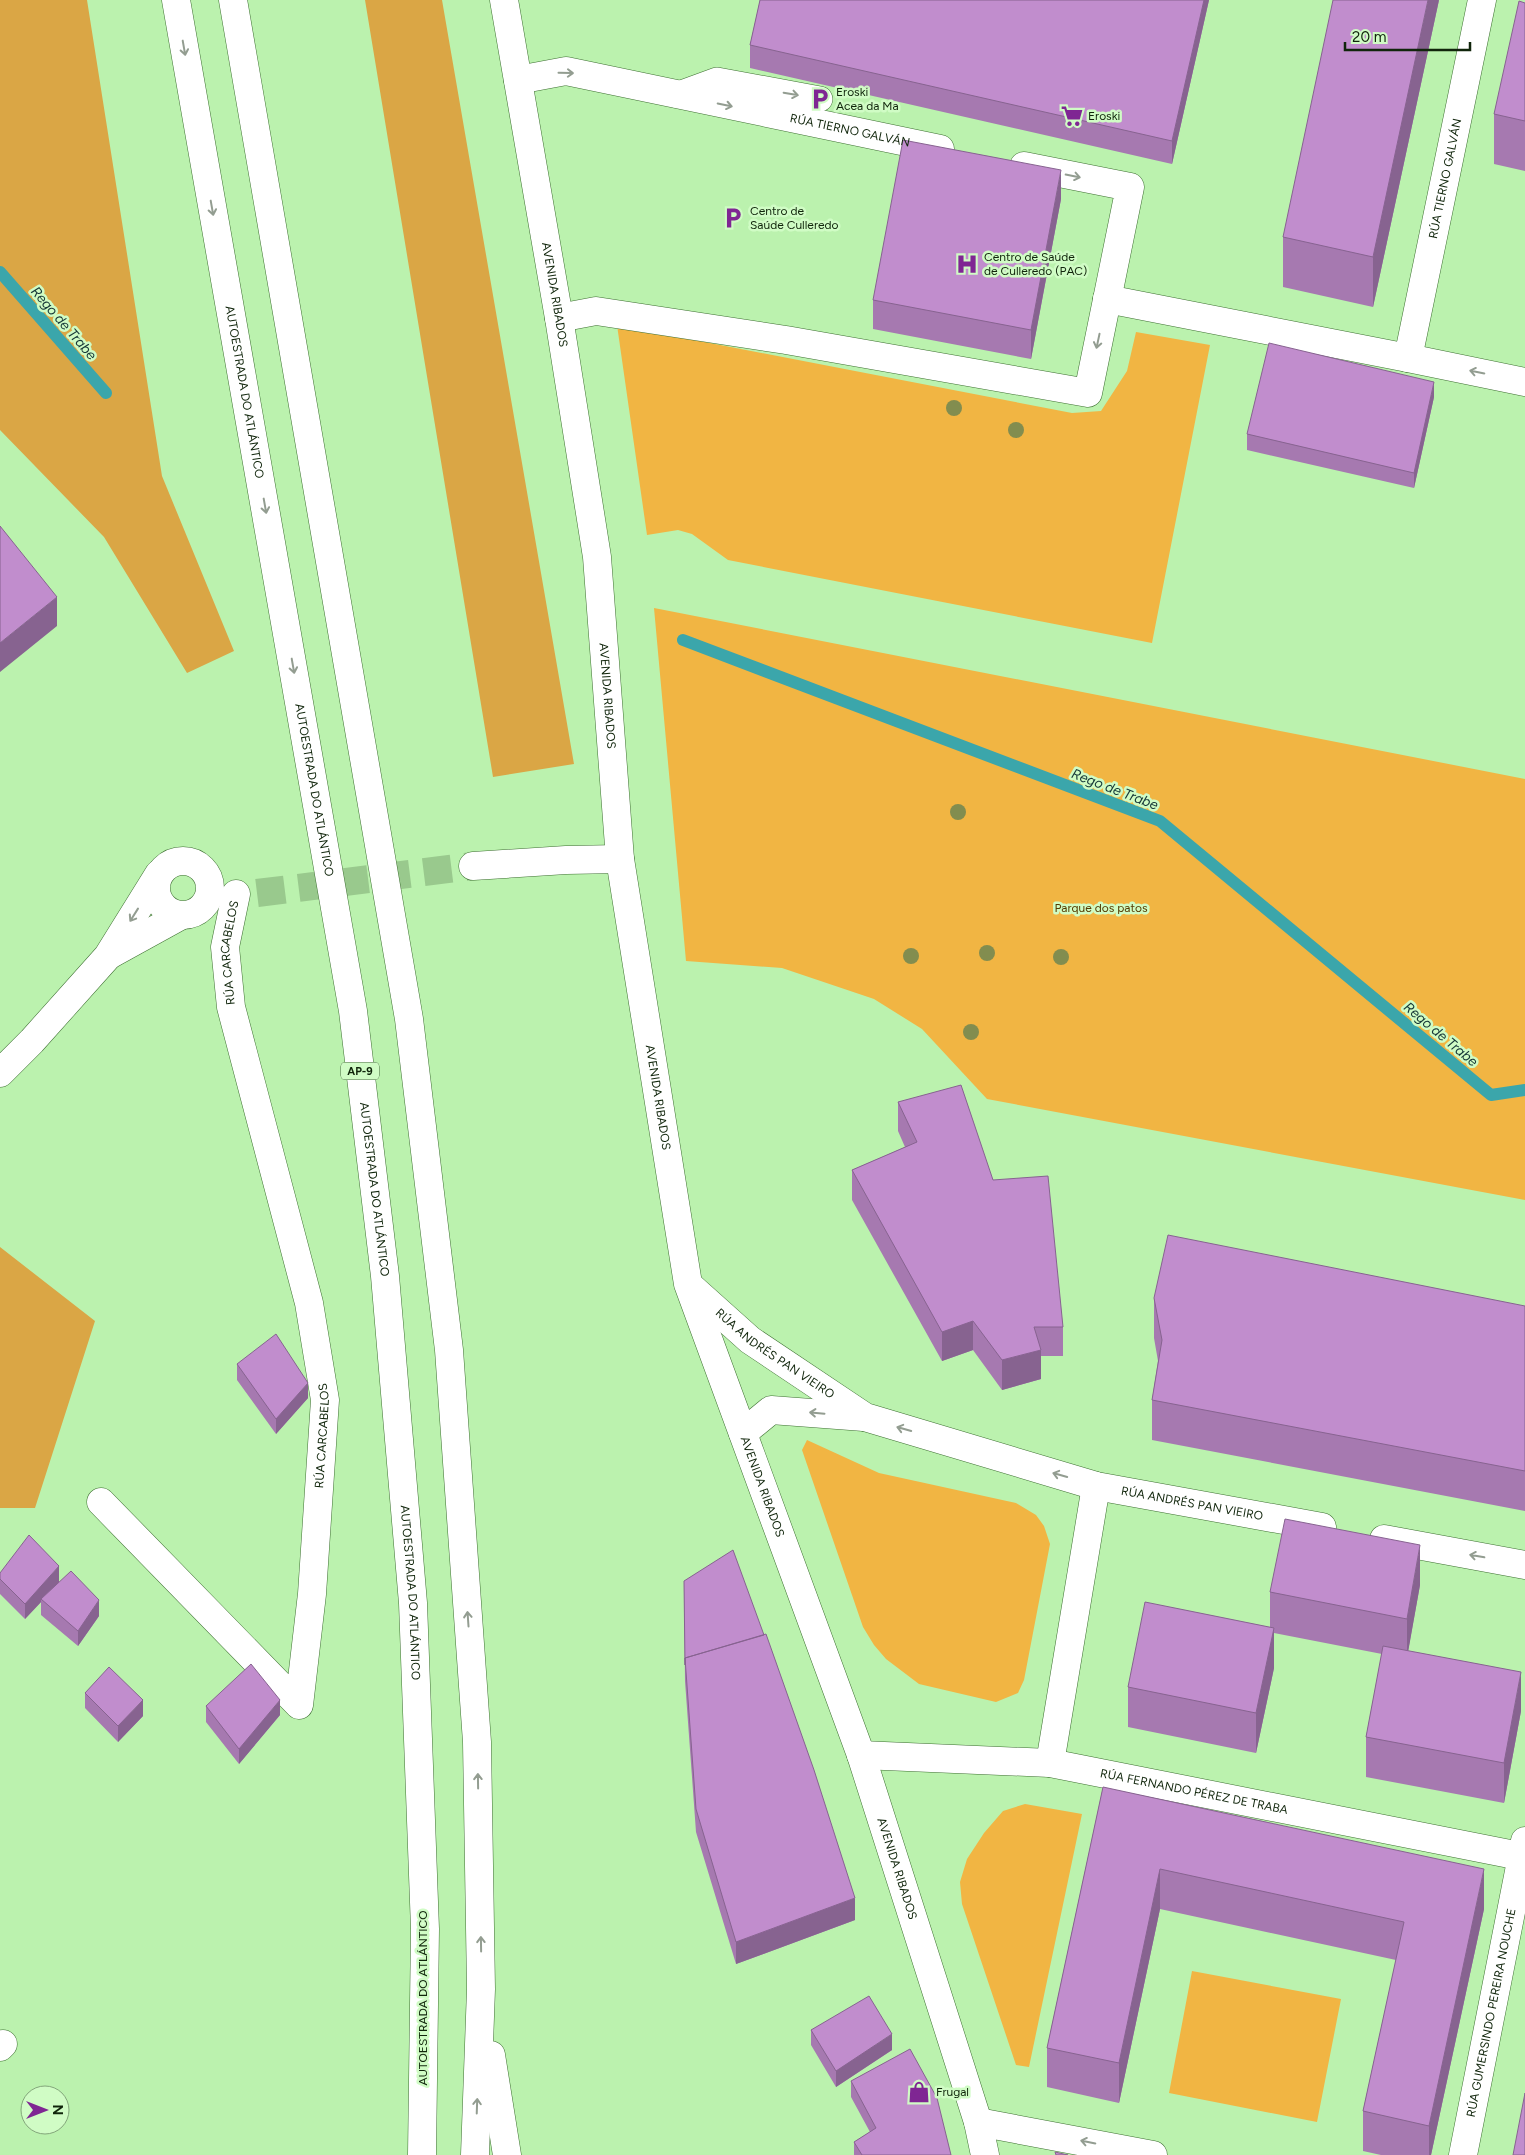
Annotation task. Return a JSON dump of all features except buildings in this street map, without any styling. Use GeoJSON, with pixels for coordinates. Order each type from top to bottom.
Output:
{"type":"FeatureCollection","features":[{"type":"Feature","properties":{"kind":"main road","name":"AUTOESTRADA DO ATLÁNTICO"},"geometry":{"type":"LineString","coordinates":[[176,0],[353,1011],[385,1276],[414,1603],[424,1929],[422,2155]]}},
{"type":"Feature","properties":{"kind":"main road"},"geometry":{"type":"LineString","coordinates":[[233,0],[410,1029],[450,1369],[477,1742],[481,1989],[476,2155]]}},
{"type":"Feature","properties":{"kind":"main road","name":"AVENIDA RIBADOS"},"geometry":{"type":"LineString","coordinates":[[504,0],[559,318],[597,557],[620,859],[688,1284],[861,1755],[978,2122],[985,2155]]}},
{"type":"Feature","properties":{"kind":"main road","name":"RÚA TIERNO GALVÁN"},"geometry":{"type":"LineString","coordinates":[[1408,358],[1482,0]]}},
{"type":"Feature","properties":{"kind":"main road","name":"RÚA TIERNO GALVÁN"},"geometry":{"type":"LineString","coordinates":[[518,80],[566,71],[967,155]]}},
{"type":"Feature","properties":{"kind":"main road"},"geometry":{"type":"LineString","coordinates":[[559,318],[596,311],[786,340],[1088,394],[1130,187],[996,160]]}},
{"type":"Feature","properties":{"kind":"main road"},"geometry":{"type":"LineString","coordinates":[[1107,299],[1525,382]]}},
{"type":"Feature","properties":{"kind":"main road"},"geometry":{"type":"LineString","coordinates":[[473,866],[566,860],[620,859]]}},
{"type":"Feature","properties":{"kind":"main road"},"geometry":{"type":"LineString","coordinates":[[0,1073],[32,1041],[108,956],[166,866],[176,861],[192,863],[205,872],[210,881],[234,893]]}},
{"type":"Feature","properties":{"kind":"main road"},"geometry":{"type":"LineString","coordinates":[[160,874],[156,885],[161,905],[169,912],[180,916],[191,916],[208,902],[234,893]]}},
{"type":"Feature","properties":{"kind":"main road","name":"RÚA CARCABELOS"},"geometry":{"type":"LineString","coordinates":[[101,1502],[299,1705],[312,1594],[325,1400],[309,1303],[231,1008],[224,947],[234,893]]}},
{"type":"Feature","properties":{"kind":"main road"},"geometry":{"type":"LineString","coordinates":[[108,956],[180,916]]}},
{"type":"Feature","properties":{"kind":"main road","name":"RÚA ANDRÉS PAN VIEIRO"},"geometry":{"type":"LineString","coordinates":[[688,1284],[750,1340],[865,1417]]}},
{"type":"Feature","properties":{"kind":"main road","name":"RÚA ANDRÉS PAN VIEIRO"},"geometry":{"type":"LineString","coordinates":[[743,1434],[771,1410],[865,1417],[1096,1486],[1525,1565]]}},
{"type":"Feature","properties":{"kind":"main road"},"geometry":{"type":"LineString","coordinates":[[1050,1763],[1096,1486]]}},
{"type":"Feature","properties":{"kind":"main road","name":"RÚA FERNANDO PÉREZ DE TRABA"},"geometry":{"type":"LineString","coordinates":[[861,1755],[1050,1763],[1524,1852]]}},
{"type":"Feature","properties":{"kind":"main road","name":"RÚA GUMERSINDO PEREIRA NOUCHE"},"geometry":{"type":"LineString","coordinates":[[1463,2155],[1524,1852]]}},
{"type":"Feature","properties":{"kind":"main road"},"geometry":{"type":"LineString","coordinates":[[481,1989],[507,2155]]}},
{"type":"Feature","properties":{"kind":"main road"},"geometry":{"type":"LineString","coordinates":[[978,2122],[1153,2155]]}},
{"type":"Feature","properties":{"kind":"lane"},"geometry":{"type":"LineString","coordinates":[[676,95],[717,80],[820,99]]}},
{"type":"Feature","properties":{"kind":"green space"},"geometry":{"type":"Polygon","coordinates":[[[617,325],[1072,413],[1101,411],[1127,371],[1136,332],[1210,345],[1152,643],[728,560],[692,534],[678,530],[647,535],[617,325]]]}},
{"type":"Feature","properties":{"kind":"green space","name":"Parque dos patos"},"geometry":{"type":"Polygon","coordinates":[[[654,608],[1525,779],[1525,1200],[987,1099],[922,1029],[874,999],[782,968],[686,961],[654,608]]]}},
{"type":"Feature","properties":{"kind":"green space"},"geometry":{"type":"Polygon","coordinates":[[[807,1440],[879,1473],[1016,1503],[1036,1515],[1044,1526],[1050,1544],[1024,1680],[1018,1693],[996,1702],[919,1684],[886,1659],[874,1645],[863,1627],[802,1450],[807,1440]]]}},
{"type":"Feature","properties":{"kind":"green space"},"geometry":{"type":"Polygon","coordinates":[[[1025,1804],[1082,1814],[1029,2067],[1016,2065],[962,1904],[960,1882],[967,1859],[984,1833],[1003,1811],[1025,1804]]]}},
{"type":"Feature","properties":{"kind":"green space"},"geometry":{"type":"Polygon","coordinates":[[[1192,1971],[1341,1999],[1317,2122],[1169,2093],[1192,1971]]]}},
{"type":"Feature","properties":{"kind":"shaded area"},"geometry":{"type":"Polygon","coordinates":[[[0,0],[87,0],[162,476],[234,651],[187,673],[104,537],[0,430],[0,0]]]}},
{"type":"Feature","properties":{"kind":"shaded area"},"geometry":{"type":"Polygon","coordinates":[[[365,0],[442,0],[574,764],[493,777],[365,0]]]}},
{"type":"Feature","properties":{"kind":"shaded area"},"geometry":{"type":"Polygon","coordinates":[[[0,1247],[95,1321],[35,1508],[0,1508],[0,1247]]]}},
{"type":"Feature","properties":{"kind":"waterway","name":"Rego de Trabe"},"geometry":{"type":"LineString","coordinates":[[0,272],[106,393]]}},
{"type":"Feature","properties":{"kind":"waterway","name":"Rego de Trabe"},"geometry":{"type":"LineString","coordinates":[[683,640],[1160,821],[1491,1095],[1525,1090]]}},
{"type":"Feature","properties":{"kind":"tunnel"},"geometry":{"type":"LineString","coordinates":[[257,893],[473,866]]}},
{"type":"Feature","properties":{"kind":"place","name":"Eroski Acea da Ma"},"geometry":{"type":"Point","coordinates":[820,99]}},
{"type":"Feature","properties":{"kind":"place","name":"Eroski"},"geometry":{"type":"Point","coordinates":[1072,116]}},
{"type":"Feature","properties":{"kind":"place","name":"Centro de Saúde Culleredo"},"geometry":{"type":"Point","coordinates":[733,218]}},
{"type":"Feature","properties":{"kind":"place","name":"Centro de Saúde de Culleredo (PAC)"},"geometry":{"type":"Point","coordinates":[967,264]}},
{"type":"Feature","properties":{"kind":"place","name":"Frugal"},"geometry":{"type":"Point","coordinates":[919,2092]}}]}
